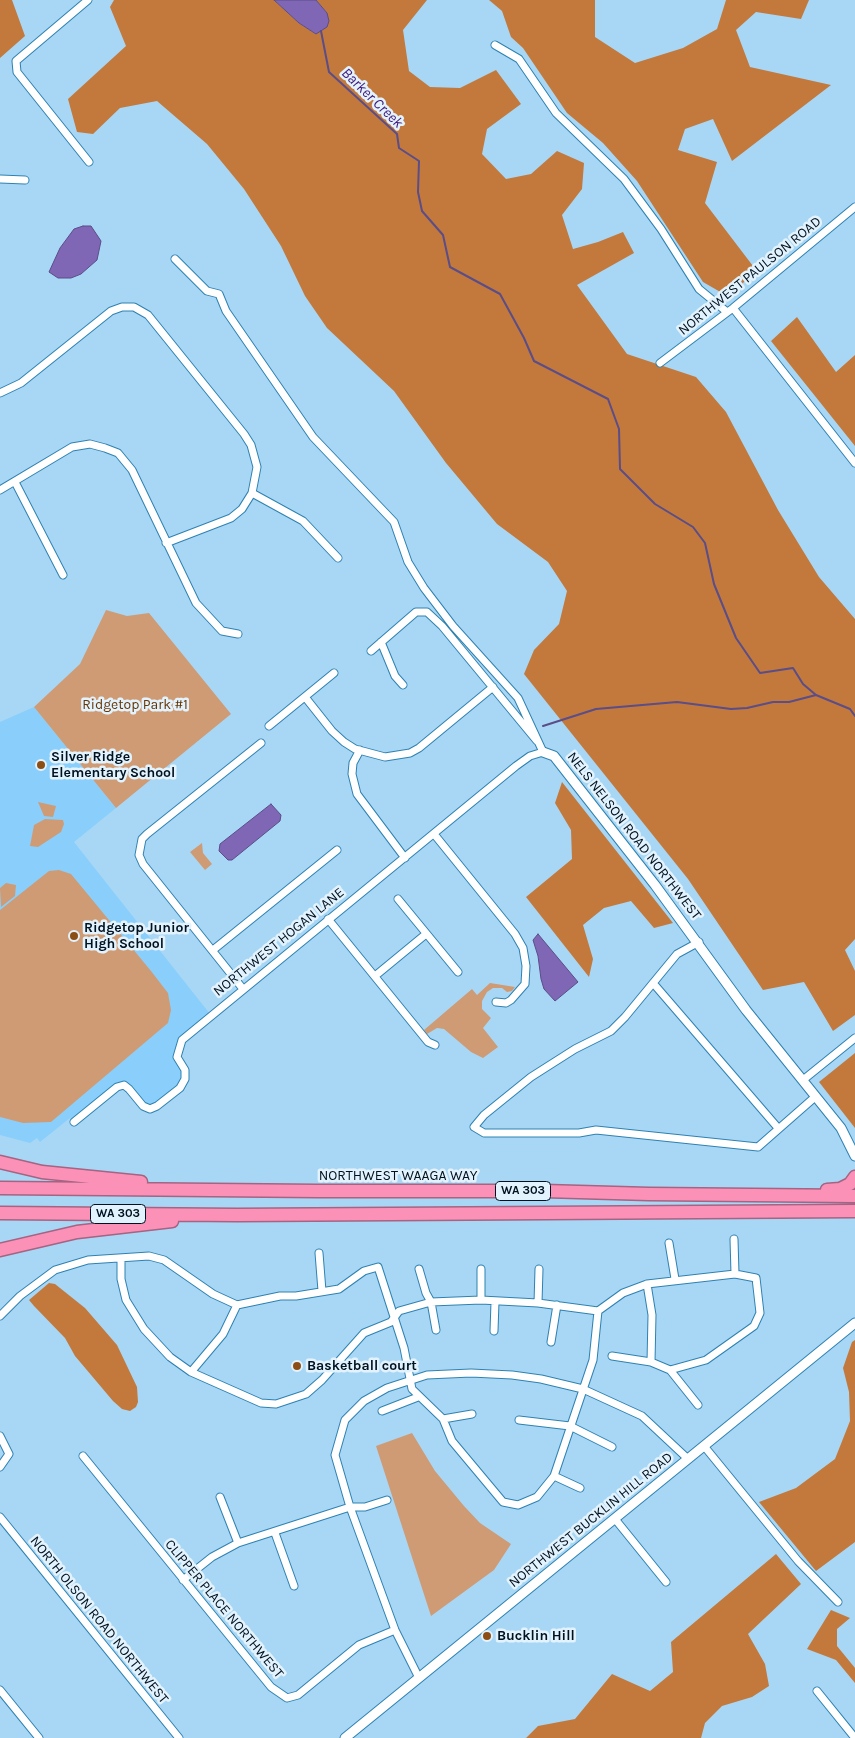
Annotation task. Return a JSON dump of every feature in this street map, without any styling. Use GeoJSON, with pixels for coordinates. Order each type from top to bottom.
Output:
{"type":"FeatureCollection","features":[{"type":"Feature","properties":{"kind":"highway"},"geometry":{"type":"LineString","coordinates":[[0,1162],[42,1172],[191,1189]]}},
{"type":"Feature","properties":{"kind":"highway"},"geometry":{"type":"LineString","coordinates":[[787,1194],[840,1189],[850,1184],[855,1177]]}},
{"type":"Feature","properties":{"kind":"highway","name":"NORTHWEST WAAGA WAY"},"geometry":{"type":"LineString","coordinates":[[0,1188],[544,1190],[649,1194],[855,1196]]}},
{"type":"Feature","properties":{"kind":"highway","name":"WA 303"},"geometry":{"type":"LineString","coordinates":[[0,1213],[237,1215],[855,1211]]}},
{"type":"Feature","properties":{"kind":"highway"},"geometry":{"type":"LineString","coordinates":[[0,1250],[95,1229],[237,1215]]}},
{"type":"Feature","properties":{"kind":"main road","name":"NELS NELSON ROAD NORTHWEST"},"geometry":{"type":"LineString","coordinates":[[542,750],[554,756],[699,942],[746,1010],[841,1128],[855,1156]]}},
{"type":"Feature","properties":{"kind":"main road","name":"NORTHWEST BUCKLIN HILL ROAD"},"geometry":{"type":"LineString","coordinates":[[345,1738],[855,1323]]}},
{"type":"Feature","properties":{"kind":"street"},"geometry":{"type":"LineString","coordinates":[[88,0],[16,61],[17,72],[89,162]]}},
{"type":"Feature","properties":{"kind":"street"},"geometry":{"type":"LineString","coordinates":[[495,45],[519,59],[556,113],[624,179],[661,229],[699,289],[730,310],[855,463]]}},
{"type":"Feature","properties":{"kind":"street"},"geometry":{"type":"LineString","coordinates":[[0,179],[25,180]]}},
{"type":"Feature","properties":{"kind":"street","name":"NORTHWEST PAULSON ROAD"},"geometry":{"type":"LineString","coordinates":[[660,363],[730,310],[855,207]]}},
{"type":"Feature","properties":{"kind":"street","name":"NELS NELSON ROAD NORTHWEST"},"geometry":{"type":"LineString","coordinates":[[175,259],[207,291],[219,294],[226,311],[313,437],[394,522],[408,562],[424,588],[453,626],[518,698],[542,750]]}},
{"type":"Feature","properties":{"kind":"street"},"geometry":{"type":"LineString","coordinates":[[0,393],[21,383],[111,311],[122,307],[134,307],[148,315],[251,445],[257,467],[252,492],[242,509],[231,518],[166,543]]}},
{"type":"Feature","properties":{"kind":"street"},"geometry":{"type":"LineString","coordinates":[[0,490],[72,447],[90,444],[118,453],[132,470],[187,588],[203,612],[222,631],[238,634]]}},
{"type":"Feature","properties":{"kind":"street"},"geometry":{"type":"LineString","coordinates":[[15,482],[63,574]]}},
{"type":"Feature","properties":{"kind":"street"},"geometry":{"type":"LineString","coordinates":[[252,492],[303,521],[338,558]]}},
{"type":"Feature","properties":{"kind":"street"},"geometry":{"type":"LineString","coordinates":[[371,651],[416,612],[427,612],[442,626],[493,687],[542,750]]}},
{"type":"Feature","properties":{"kind":"street"},"geometry":{"type":"LineString","coordinates":[[381,642],[395,676],[403,684]]}},
{"type":"Feature","properties":{"kind":"street"},"geometry":{"type":"LineString","coordinates":[[269,726],[334,673]]}},
{"type":"Feature","properties":{"kind":"street"},"geometry":{"type":"LineString","coordinates":[[305,697],[332,731],[349,746],[385,757],[410,753],[493,687]]}},
{"type":"Feature","properties":{"kind":"street"},"geometry":{"type":"LineString","coordinates":[[243,988],[143,864],[139,856],[142,839],[147,834],[261,743]]}},
{"type":"Feature","properties":{"kind":"street"},"geometry":{"type":"LineString","coordinates":[[360,750],[353,763],[352,774],[357,794],[405,858]]}},
{"type":"Feature","properties":{"kind":"street","name":"NORTHWEST HOGAN LANE"},"geometry":{"type":"LineString","coordinates":[[74,1122],[117,1087],[124,1085],[143,1106],[150,1109],[157,1106],[180,1088],[185,1079],[185,1070],[177,1057],[182,1040],[243,988],[530,756],[542,750]]}},
{"type":"Feature","properties":{"kind":"street"},"geometry":{"type":"LineString","coordinates":[[434,834],[515,934],[523,948],[526,966],[525,984],[511,1000],[506,1003],[496,1002]]}},
{"type":"Feature","properties":{"kind":"street"},"geometry":{"type":"LineString","coordinates":[[212,950],[337,850]]}},
{"type":"Feature","properties":{"kind":"street"},"geometry":{"type":"LineString","coordinates":[[398,899],[458,972]]}},
{"type":"Feature","properties":{"kind":"street"},"geometry":{"type":"LineString","coordinates":[[328,919],[428,1042],[435,1045]]}},
{"type":"Feature","properties":{"kind":"street"},"geometry":{"type":"LineString","coordinates":[[375,976],[426,934]]}},
{"type":"Feature","properties":{"kind":"street"},"geometry":{"type":"LineString","coordinates":[[699,942],[677,954],[625,1017],[611,1031],[575,1049],[531,1077],[484,1115],[474,1127],[484,1133],[579,1133],[596,1130],[758,1147],[815,1097]]}},
{"type":"Feature","properties":{"kind":"street"},"geometry":{"type":"LineString","coordinates":[[653,983],[778,1128]]}},
{"type":"Feature","properties":{"kind":"street"},"geometry":{"type":"LineString","coordinates":[[803,1080],[855,1038]]}},
{"type":"Feature","properties":{"kind":"street"},"geometry":{"type":"LineString","coordinates":[[734,1239],[736,1274]]}},
{"type":"Feature","properties":{"kind":"street"},"geometry":{"type":"LineString","coordinates":[[669,1243],[675,1280]]}},
{"type":"Feature","properties":{"kind":"street"},"geometry":{"type":"LineString","coordinates":[[319,1253],[322,1291]]}},
{"type":"Feature","properties":{"kind":"street"},"geometry":{"type":"LineString","coordinates":[[0,1316],[20,1296],[55,1270],[88,1260],[149,1256],[164,1260],[213,1294],[237,1305],[280,1296],[296,1296],[338,1290],[364,1271],[378,1268],[409,1368],[412,1390],[444,1419],[452,1441],[502,1502],[518,1505],[528,1503],[537,1497],[554,1476],[593,1360],[598,1311]]}},
{"type":"Feature","properties":{"kind":"street"},"geometry":{"type":"LineString","coordinates":[[121,1258],[121,1279],[126,1300],[137,1318],[170,1357],[191,1372],[261,1403],[284,1401],[306,1394],[322,1380],[364,1333],[391,1322],[399,1311],[431,1302],[481,1300],[495,1302],[538,1302],[598,1311],[623,1293],[647,1284],[736,1274],[756,1278],[760,1312],[754,1326],[706,1360],[670,1370]]}},
{"type":"Feature","properties":{"kind":"street"},"geometry":{"type":"LineString","coordinates":[[419,1269],[426,1293],[431,1302],[436,1330]]}},
{"type":"Feature","properties":{"kind":"street"},"geometry":{"type":"LineString","coordinates":[[480,1269],[481,1300]]}},
{"type":"Feature","properties":{"kind":"street"},"geometry":{"type":"LineString","coordinates":[[538,1302],[539,1269]]}},
{"type":"Feature","properties":{"kind":"street"},"geometry":{"type":"LineString","coordinates":[[647,1284],[652,1315],[651,1362]]}},
{"type":"Feature","properties":{"kind":"street"},"geometry":{"type":"LineString","coordinates":[[494,1331],[495,1302]]}},
{"type":"Feature","properties":{"kind":"street"},"geometry":{"type":"LineString","coordinates":[[191,1372],[224,1334],[237,1305]]}},
{"type":"Feature","properties":{"kind":"street"},"geometry":{"type":"LineString","coordinates":[[552,1342],[556,1306]]}},
{"type":"Feature","properties":{"kind":"street"},"geometry":{"type":"LineString","coordinates":[[612,1356],[651,1362],[670,1370],[698,1405]]}},
{"type":"Feature","properties":{"kind":"street"},"geometry":{"type":"LineString","coordinates":[[419,1678],[395,1630],[350,1507],[335,1455],[345,1420],[364,1401],[387,1388],[427,1375],[512,1374],[583,1389],[642,1416],[688,1459]]}},
{"type":"Feature","properties":{"kind":"street"},"geometry":{"type":"LineString","coordinates":[[382,1411],[418,1397]]}},
{"type":"Feature","properties":{"kind":"street"},"geometry":{"type":"LineString","coordinates":[[444,1419],[472,1414]]}},
{"type":"Feature","properties":{"kind":"street"},"geometry":{"type":"LineString","coordinates":[[519,1420],[570,1426],[612,1447]]}},
{"type":"Feature","properties":{"kind":"street"},"geometry":{"type":"LineString","coordinates":[[0,1436],[9,1454],[0,1467]]}},
{"type":"Feature","properties":{"kind":"street"},"geometry":{"type":"LineString","coordinates":[[704,1446],[798,1562],[838,1602]]}},
{"type":"Feature","properties":{"kind":"street","name":"CLIPPER PLACE NORTHWEST"},"geometry":{"type":"LineString","coordinates":[[83,1456],[271,1687],[286,1698],[298,1695],[359,1645],[395,1630]]}},
{"type":"Feature","properties":{"kind":"street"},"geometry":{"type":"LineString","coordinates":[[554,1476],[580,1488]]}},
{"type":"Feature","properties":{"kind":"street"},"geometry":{"type":"LineString","coordinates":[[220,1497],[238,1543]]}},
{"type":"Feature","properties":{"kind":"street"},"geometry":{"type":"LineString","coordinates":[[183,1580],[212,1557],[238,1543],[275,1533],[350,1507],[365,1507],[387,1500]]}},
{"type":"Feature","properties":{"kind":"street","name":"NORTH OLSON ROAD NORTHWEST"},"geometry":{"type":"LineString","coordinates":[[0,1517],[180,1738]]}},
{"type":"Feature","properties":{"kind":"street"},"geometry":{"type":"LineString","coordinates":[[615,1519],[666,1582]]}},
{"type":"Feature","properties":{"kind":"street"},"geometry":{"type":"LineString","coordinates":[[275,1533],[294,1586]]}},
{"type":"Feature","properties":{"kind":"street"},"geometry":{"type":"LineString","coordinates":[[0,1690],[39,1738]]}},
{"type":"Feature","properties":{"kind":"street"},"geometry":{"type":"LineString","coordinates":[[817,1691],[855,1738]]}},
{"type":"Feature","properties":{"kind":"shaded area"},"geometry":{"type":"Polygon","coordinates":[[[0,0],[12,0],[25,36],[0,58],[0,0]]]}},
{"type":"Feature","properties":{"kind":"shaded area"},"geometry":{"type":"Polygon","coordinates":[[[114,0],[274,0],[299,23],[316,34],[327,13],[316,0],[427,0],[403,30],[409,71],[430,87],[460,88],[496,70],[521,104],[487,129],[482,154],[506,179],[531,174],[557,151],[584,163],[582,189],[562,215],[573,249],[623,232],[634,253],[577,285],[627,354],[696,377],[726,412],[778,510],[819,577],[855,619],[855,939],[845,950],[855,971],[855,1015],[833,1031],[804,982],[763,990],[688,879],[524,674],[534,650],[559,624],[567,591],[548,562],[497,524],[446,463],[394,391],[327,328],[305,296],[281,246],[244,189],[207,144],[157,101],[120,108],[93,134],[77,132],[68,99],[126,46],[110,7],[114,0]]]}},
{"type":"Feature","properties":{"kind":"shaded area"},"geometry":{"type":"Polygon","coordinates":[[[274,0],[316,0],[327,13],[329,21],[327,27],[316,34],[299,23],[274,0]]]}},
{"type":"Feature","properties":{"kind":"shaded area"},"geometry":{"type":"Polygon","coordinates":[[[489,0],[595,0],[595,37],[635,63],[683,48],[717,29],[726,0],[809,0],[801,19],[756,12],[736,30],[750,67],[831,85],[732,161],[713,119],[685,129],[678,150],[717,162],[705,203],[756,270],[729,297],[703,282],[637,181],[603,143],[567,113],[523,48],[511,37],[502,11],[489,0]]]}},
{"type":"Feature","properties":{"kind":"shaded area"},"geometry":{"type":"Polygon","coordinates":[[[91,226],[101,241],[97,260],[81,274],[71,278],[58,278],[49,272],[60,248],[74,229],[91,226]]]}},
{"type":"Feature","properties":{"kind":"shaded area"},"geometry":{"type":"Polygon","coordinates":[[[797,317],[836,372],[855,355],[855,446],[771,341],[797,317]]]}},
{"type":"Feature","properties":{"kind":"shaded area","name":"Ridgetop Junior High School"},"geometry":{"type":"Polygon","coordinates":[[[34,707],[116,808],[74,842],[210,1014],[178,1049],[185,1070],[180,1088],[150,1109],[124,1085],[74,1122],[70,1118],[40,1142],[37,1138],[30,1143],[0,1135],[0,722],[34,707]]]}},
{"type":"Feature","properties":{"kind":"shaded area"},"geometry":{"type":"Polygon","coordinates":[[[562,782],[673,923],[654,928],[631,901],[604,908],[583,925],[593,959],[589,977],[526,897],[572,859],[571,830],[555,803],[562,782]]]}},
{"type":"Feature","properties":{"kind":"shaded area"},"geometry":{"type":"Polygon","coordinates":[[[271,804],[281,815],[280,821],[232,860],[228,860],[219,851],[220,844],[271,804]]]}},
{"type":"Feature","properties":{"kind":"shaded area"},"geometry":{"type":"Polygon","coordinates":[[[538,934],[578,982],[555,1001],[544,989],[541,979],[538,956],[533,940],[538,934]]]}},
{"type":"Feature","properties":{"kind":"shaded area"},"geometry":{"type":"Polygon","coordinates":[[[855,1053],[855,1128],[819,1082],[855,1053]]]}},
{"type":"Feature","properties":{"kind":"shaded area"},"geometry":{"type":"Polygon","coordinates":[[[49,1283],[55,1284],[85,1308],[117,1345],[137,1387],[138,1402],[136,1407],[130,1411],[122,1409],[113,1401],[75,1356],[65,1338],[29,1300],[49,1283]]]}},
{"type":"Feature","properties":{"kind":"shaded area"},"geometry":{"type":"Polygon","coordinates":[[[855,1340],[855,1542],[816,1571],[759,1502],[796,1488],[835,1459],[850,1421],[849,1392],[843,1368],[852,1342],[855,1340]]]}},
{"type":"Feature","properties":{"kind":"shaded area"},"geometry":{"type":"Polygon","coordinates":[[[776,1554],[801,1584],[748,1634],[765,1664],[769,1686],[752,1697],[722,1706],[705,1723],[701,1738],[526,1738],[538,1726],[575,1719],[612,1674],[650,1691],[673,1672],[671,1642],[776,1554]]]}},
{"type":"Feature","properties":{"kind":"shaded area"},"geometry":{"type":"Polygon","coordinates":[[[831,1610],[850,1618],[837,1629],[837,1646],[855,1668],[855,1683],[836,1660],[807,1649],[831,1610]]]}},
{"type":"Feature","properties":{"kind":"green space","name":"Ridgetop Park #1"},"geometry":{"type":"Polygon","coordinates":[[[106,610],[127,616],[149,613],[231,714],[116,808],[34,707],[80,664],[106,610]]]}},
{"type":"Feature","properties":{"kind":"green space"},"geometry":{"type":"Polygon","coordinates":[[[38,802],[56,806],[53,817],[44,816],[38,802]]]}},
{"type":"Feature","properties":{"kind":"green space"},"geometry":{"type":"Polygon","coordinates":[[[45,819],[63,820],[64,824],[61,832],[38,847],[30,846],[34,825],[45,819]]]}},
{"type":"Feature","properties":{"kind":"green space"},"geometry":{"type":"Polygon","coordinates":[[[202,843],[203,853],[212,864],[205,870],[190,852],[202,843]]]}},
{"type":"Feature","properties":{"kind":"green space","name":"Ridgetop Junior High School"},"geometry":{"type":"Polygon","coordinates":[[[59,870],[71,874],[151,971],[168,993],[171,1010],[168,1023],[51,1122],[23,1123],[0,1117],[0,910],[49,871],[59,870]]]}},
{"type":"Feature","properties":{"kind":"green space"},"geometry":{"type":"Polygon","coordinates":[[[6,883],[16,885],[15,896],[1,907],[0,888],[6,883]]]}},
{"type":"Feature","properties":{"kind":"green space"},"geometry":{"type":"Polygon","coordinates":[[[490,983],[515,987],[512,991],[507,992],[502,988],[493,988],[487,992],[482,1001],[482,1009],[491,1018],[483,1028],[498,1047],[483,1058],[471,1052],[444,1029],[437,1028],[427,1034],[424,1030],[472,989],[477,995],[490,983]]]}},
{"type":"Feature","properties":{"kind":"green space"},"geometry":{"type":"Polygon","coordinates":[[[412,1433],[435,1471],[464,1506],[480,1523],[511,1544],[494,1570],[431,1616],[376,1446],[412,1433]]]}},
{"type":"Feature","properties":{"kind":"waterway","name":"Barker Creek"},"geometry":{"type":"LineString","coordinates":[[321,31],[329,72],[397,134],[399,148],[419,161],[418,192],[422,211],[443,235],[450,267],[500,294],[534,361],[608,399],[619,429],[620,469],[655,504],[693,527],[705,543],[714,584],[736,638],[760,673],[793,668],[803,684],[816,695],[850,709],[855,716]]}},
{"type":"Feature","properties":{"kind":"waterway"},"geometry":{"type":"LineString","coordinates":[[543,726],[596,709],[677,702],[731,709],[747,708],[773,702],[789,702],[816,695]]}},
{"type":"Feature","properties":{"kind":"place","name":"Silver Ridge Elementary School"},"geometry":{"type":"Point","coordinates":[41,765]}},
{"type":"Feature","properties":{"kind":"place","name":"Ridgetop Junior High School"},"geometry":{"type":"Point","coordinates":[74,936]}},
{"type":"Feature","properties":{"kind":"place","name":"Basketball court"},"geometry":{"type":"Point","coordinates":[297,1366]}},
{"type":"Feature","properties":{"kind":"place","name":"Bucklin Hill"},"geometry":{"type":"Point","coordinates":[487,1636]}}]}
